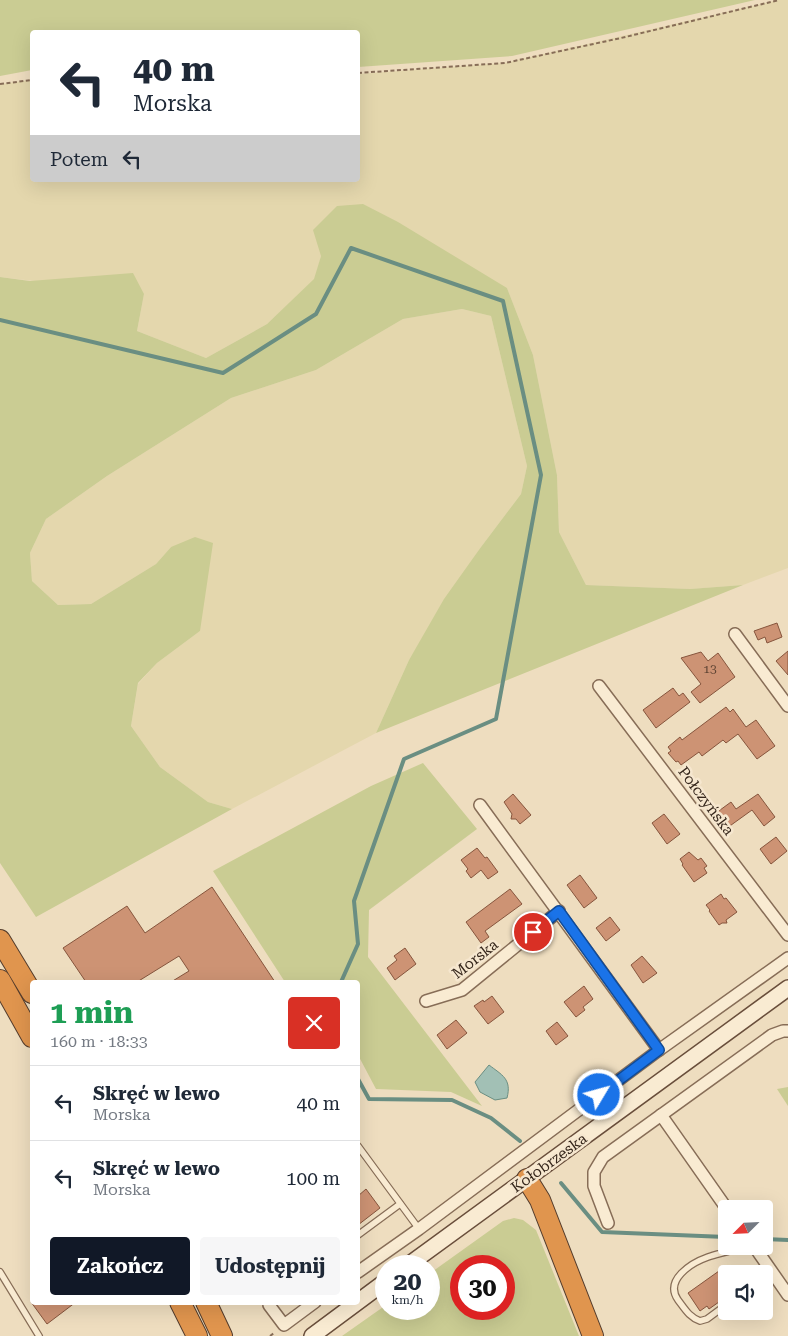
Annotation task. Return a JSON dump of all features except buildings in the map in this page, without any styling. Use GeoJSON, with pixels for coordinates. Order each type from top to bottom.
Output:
{"type":"FeatureCollection","features":[{"type":"Feature","properties":{"kind":"highway"},"geometry":{"type":"LineString","coordinates":[[0,940],[30,990]]}},
{"type":"Feature","properties":{"kind":"highway"},"geometry":{"type":"LineString","coordinates":[[0,980],[30,1033]]}},
{"type":"Feature","properties":{"kind":"highway"},"geometry":{"type":"LineString","coordinates":[[527,1179],[540,1200],[593,1336]]}},
{"type":"Feature","properties":{"kind":"highway"},"geometry":{"type":"LineString","coordinates":[[182,1305],[197,1336]]}},
{"type":"Feature","properties":{"kind":"highway"},"geometry":{"type":"LineString","coordinates":[[207,1305],[222,1336]]}},
{"type":"Feature","properties":{"kind":"main road","name":"Kołobrzeska"},"geometry":{"type":"LineString","coordinates":[[422,1255],[788,988]]}},
{"type":"Feature","properties":{"kind":"main road"},"geometry":{"type":"LineString","coordinates":[[360,1301],[375,1290]]}},
{"type":"Feature","properties":{"kind":"main road"},"geometry":{"type":"LineString","coordinates":[[312,1336],[354,1305]]}},
{"type":"Feature","properties":{"kind":"street"},"geometry":{"type":"LineString","coordinates":[[735,634],[786,700]]}},
{"type":"Feature","properties":{"kind":"street","name":"Połczyńska"},"geometry":{"type":"LineString","coordinates":[[599,686],[788,935]]}},
{"type":"Feature","properties":{"kind":"street"},"geometry":{"type":"LineString","coordinates":[[480,805],[659,1050]]}},
{"type":"Feature","properties":{"kind":"street","name":"Morska"},"geometry":{"type":"LineString","coordinates":[[426,1001],[462,990],[559,911]]}},
{"type":"Feature","properties":{"kind":"street"},"geometry":{"type":"LineString","coordinates":[[360,1271],[419,1229],[659,1050],[788,958]]}},
{"type":"Feature","properties":{"kind":"street"},"geometry":{"type":"LineString","coordinates":[[608,1223],[594,1186],[594,1172],[603,1158],[772,1035],[788,1031]]}},
{"type":"Feature","properties":{"kind":"street"},"geometry":{"type":"LineString","coordinates":[[661,1115],[721,1200]]}},
{"type":"Feature","properties":{"kind":"street"},"geometry":{"type":"LineString","coordinates":[[759,1255],[770,1274],[788,1295]]}},
{"type":"Feature","properties":{"kind":"street"},"geometry":{"type":"LineString","coordinates":[[269,1305],[284,1325],[311,1305]]}},
{"type":"Feature","properties":{"kind":"lane"},"geometry":{"type":"LineString","coordinates":[[360,1149],[419,1229]]}},
{"type":"Feature","properties":{"kind":"lane"},"geometry":{"type":"LineString","coordinates":[[360,1234],[400,1204]]}},
{"type":"Feature","properties":{"kind":"lane"},"geometry":{"type":"LineString","coordinates":[[718,1254],[696,1263],[676,1279],[674,1286],[675,1295],[691,1317],[700,1321],[707,1319],[718,1311]]}},
{"type":"Feature","properties":{"kind":"lane"},"geometry":{"type":"LineString","coordinates":[[0,1272],[39,1336]]}},
{"type":"Feature","properties":{"kind":"path"},"geometry":{"type":"LineString","coordinates":[[360,74],[505,64],[779,0]]}},
{"type":"Feature","properties":{"kind":"path"},"geometry":{"type":"LineString","coordinates":[[0,84],[30,80]]}},
{"type":"Feature","properties":{"kind":"shaded area"},"geometry":{"type":"Polygon","coordinates":[[[778,0],[788,0],[788,568],[743,585],[690,589],[586,585],[559,532],[557,475],[533,355],[507,288],[321,256],[315,279],[267,324],[206,358],[137,331],[144,294],[0,277],[0,84],[30,80],[30,182],[360,182],[360,74],[505,63],[778,0]]]}},
{"type":"Feature","properties":{"kind":"shaded area"},"geometry":{"type":"Polygon","coordinates":[[[462,309],[491,316],[527,466],[521,494],[481,547],[409,660],[376,733],[232,809],[208,802],[160,767],[131,726],[138,684],[157,663],[200,631],[171,547],[156,564],[91,604],[58,605],[32,581],[30,553],[46,519],[107,476],[231,398],[316,370],[403,319],[462,309]]]}},
{"type":"Feature","properties":{"kind":"green space"},"geometry":{"type":"Polygon","coordinates":[[[0,0],[755,0],[512,56],[360,67],[360,30],[30,30],[30,70],[0,76],[0,0]]]}},
{"type":"Feature","properties":{"kind":"green space"},"geometry":{"type":"Polygon","coordinates":[[[363,204],[398,222],[507,288],[533,355],[557,475],[559,532],[586,585],[690,589],[743,585],[376,733],[409,660],[444,599],[521,494],[527,466],[491,316],[462,309],[403,319],[316,370],[231,398],[107,476],[46,519],[30,553],[32,581],[58,605],[91,604],[156,564],[171,547],[195,537],[213,543],[200,631],[157,663],[138,683],[131,726],[160,767],[208,802],[232,809],[36,917],[0,863],[0,277],[30,281],[133,273],[144,294],[137,331],[206,358],[267,324],[314,279],[321,256],[313,230],[337,206],[363,204]]]}},
{"type":"Feature","properties":{"kind":"green space"},"geometry":{"type":"Polygon","coordinates":[[[423,763],[477,829],[369,910],[368,957],[482,1106],[451,1092],[376,1089],[360,1059],[360,980],[284,980],[213,871],[371,786],[423,763]]]}},
{"type":"Feature","properties":{"kind":"green space"},"geometry":{"type":"Polygon","coordinates":[[[788,1087],[788,1106],[777,1089],[788,1087]]]}},
{"type":"Feature","properties":{"kind":"green space"},"geometry":{"type":"Polygon","coordinates":[[[514,1218],[523,1220],[536,1230],[579,1336],[342,1336],[375,1313],[375,1320],[440,1320],[440,1266],[450,1259],[450,1320],[515,1320],[515,1255],[456,1255],[503,1221],[514,1218]]]}},
{"type":"Feature","properties":{"kind":"water"},"geometry":{"type":"Polygon","coordinates":[[[489,1065],[505,1078],[508,1086],[507,1098],[495,1100],[480,1092],[475,1082],[489,1065]]]}},
{"type":"Feature","properties":{"kind":"waterway"},"geometry":{"type":"LineString","coordinates":[[0,320],[223,373],[316,314],[351,248],[503,301],[541,475],[496,719],[404,759],[354,901],[358,944],[342,980]]}},
{"type":"Feature","properties":{"kind":"waterway"},"geometry":{"type":"LineString","coordinates":[[360,1083],[369,1099],[452,1100],[491,1118],[520,1141]]}},
{"type":"Feature","properties":{"kind":"waterway"},"geometry":{"type":"LineString","coordinates":[[561,1183],[602,1232],[718,1237]]}},
{"type":"Feature","properties":{"kind":"waterway"},"geometry":{"type":"LineString","coordinates":[[773,1239],[788,1240]]}},
{"type":"Feature","properties":{"kind":"route"},"geometry":{"type":"LineString","coordinates":[[533,932],[559,911],[659,1050],[599,1095]]}}]}
